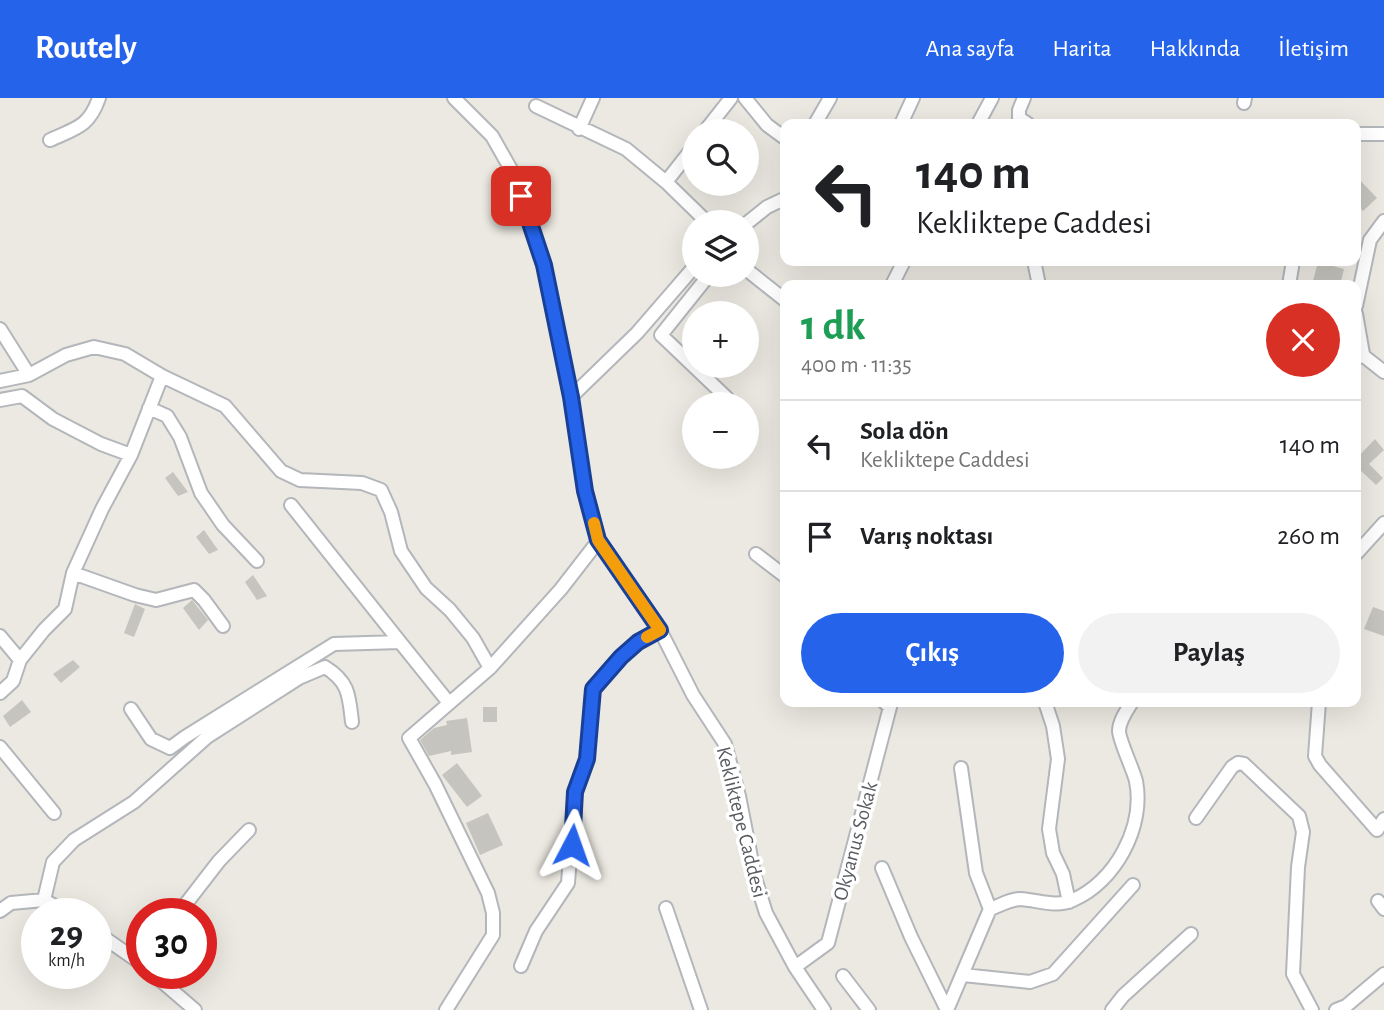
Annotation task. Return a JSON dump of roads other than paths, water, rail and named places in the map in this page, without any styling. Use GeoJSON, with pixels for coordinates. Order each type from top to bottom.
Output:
{"type":"FeatureCollection","features":[{"type":"Feature","properties":{"kind":"street"},"geometry":{"type":"LineString","coordinates":[[50,139],[84,125],[93,114],[99,98]]}},
{"type":"Feature","properties":{"kind":"street","name":"Kekliktepe Caddesi"},"geometry":{"type":"LineString","coordinates":[[454,98],[492,136],[513,173],[544,265],[571,397],[585,491],[598,540],[660,630],[693,695],[725,744],[739,796],[755,878],[766,913],[795,967],[824,1010]]}},
{"type":"Feature","properties":{"kind":"street"},"geometry":{"type":"LineString","coordinates":[[579,129],[593,98]]}},
{"type":"Feature","properties":{"kind":"street"},"geometry":{"type":"LineString","coordinates":[[714,119],[731,98]]}},
{"type":"Feature","properties":{"kind":"street"},"geometry":{"type":"LineString","coordinates":[[745,98],[767,125],[780,135]]}},
{"type":"Feature","properties":{"kind":"street"},"geometry":{"type":"LineString","coordinates":[[818,119],[830,98]]}},
{"type":"Feature","properties":{"kind":"street"},"geometry":{"type":"LineString","coordinates":[[903,119],[913,98]]}},
{"type":"Feature","properties":{"kind":"street"},"geometry":{"type":"LineString","coordinates":[[981,119],[992,98]]}},
{"type":"Feature","properties":{"kind":"street"},"geometry":{"type":"LineString","coordinates":[[1020,119],[1019,110],[1024,98]]}},
{"type":"Feature","properties":{"kind":"street"},"geometry":{"type":"LineString","coordinates":[[536,106],[579,129],[626,149],[695,210]]}},
{"type":"Feature","properties":{"kind":"street"},"geometry":{"type":"LineString","coordinates":[[1361,134],[1384,134]]}},
{"type":"Feature","properties":{"kind":"street"},"geometry":{"type":"LineString","coordinates":[[666,182],[682,162]]}},
{"type":"Feature","properties":{"kind":"street"},"geometry":{"type":"LineString","coordinates":[[759,213],[780,201]]}},
{"type":"Feature","properties":{"kind":"street"},"geometry":{"type":"LineString","coordinates":[[1361,282],[1370,240],[1384,221]]}},
{"type":"Feature","properties":{"kind":"street"},"geometry":{"type":"LineString","coordinates":[[759,280],[780,296]]}},
{"type":"Feature","properties":{"kind":"street"},"geometry":{"type":"LineString","coordinates":[[571,397],[637,333],[682,281]]}},
{"type":"Feature","properties":{"kind":"street"},"geometry":{"type":"LineString","coordinates":[[699,287],[661,335],[721,392]]}},
{"type":"Feature","properties":{"kind":"street"},"geometry":{"type":"LineString","coordinates":[[0,329],[29,374]]}},
{"type":"Feature","properties":{"kind":"street"},"geometry":{"type":"LineString","coordinates":[[0,380],[29,374],[66,355],[94,347],[125,354],[162,376],[225,406],[281,471],[300,480],[362,483],[382,490],[401,551],[426,589],[450,610],[473,638],[490,668]]}},
{"type":"Feature","properties":{"kind":"street"},"geometry":{"type":"LineString","coordinates":[[1361,356],[1384,372]]}},
{"type":"Feature","properties":{"kind":"street"},"geometry":{"type":"LineString","coordinates":[[0,692],[13,681],[20,660],[44,630],[65,610],[73,573],[102,509],[131,455],[162,376]]}},
{"type":"Feature","properties":{"kind":"street"},"geometry":{"type":"LineString","coordinates":[[0,400],[22,396],[65,426],[131,455]]}},
{"type":"Feature","properties":{"kind":"street"},"geometry":{"type":"LineString","coordinates":[[149,408],[167,416],[180,438],[201,493],[223,525],[257,561]]}},
{"type":"Feature","properties":{"kind":"street"},"geometry":{"type":"LineString","coordinates":[[291,505],[449,703]]}},
{"type":"Feature","properties":{"kind":"street"},"geometry":{"type":"LineString","coordinates":[[1361,548],[1384,523]]}},
{"type":"Feature","properties":{"kind":"street"},"geometry":{"type":"LineString","coordinates":[[446,1010],[493,935],[493,913],[488,893],[435,784],[409,738],[490,668],[561,589],[598,540]]}},
{"type":"Feature","properties":{"kind":"street"},"geometry":{"type":"LineString","coordinates":[[756,554],[780,572]]}},
{"type":"Feature","properties":{"kind":"street"},"geometry":{"type":"LineString","coordinates":[[73,573],[156,600],[194,590],[223,626]]}},
{"type":"Feature","properties":{"kind":"street"},"geometry":{"type":"LineString","coordinates":[[521,966],[536,931],[568,883],[575,792],[587,759],[593,689],[638,642],[660,630]]}},
{"type":"Feature","properties":{"kind":"street"},"geometry":{"type":"LineString","coordinates":[[0,636],[20,660]]}},
{"type":"Feature","properties":{"kind":"street"},"geometry":{"type":"LineString","coordinates":[[131,709],[151,739],[170,748],[334,644],[400,642]]}},
{"type":"Feature","properties":{"kind":"street"},"geometry":{"type":"LineString","coordinates":[[44,898],[52,862],[74,840],[134,802],[208,737],[299,678],[325,667],[340,676],[349,695],[352,722]]}},
{"type":"Feature","properties":{"kind":"street","name":"Okyanus Sokak"},"geometry":{"type":"LineString","coordinates":[[795,967],[828,943],[890,707]]}},
{"type":"Feature","properties":{"kind":"street"},"geometry":{"type":"LineString","coordinates":[[1047,707],[1054,726],[1058,759],[1049,829],[1053,853],[1063,874],[1069,902]]}},
{"type":"Feature","properties":{"kind":"street"},"geometry":{"type":"LineString","coordinates":[[989,909],[1018,899],[1050,904],[1069,902],[1087,893],[1105,877],[1130,841],[1138,797],[1119,731],[1129,707]]}},
{"type":"Feature","properties":{"kind":"street"},"geometry":{"type":"LineString","coordinates":[[1319,707],[1315,755],[1320,765],[1381,825]]}},
{"type":"Feature","properties":{"kind":"street"},"geometry":{"type":"LineString","coordinates":[[0,747],[54,813]]}},
{"type":"Feature","properties":{"kind":"street"},"geometry":{"type":"LineString","coordinates":[[1196,818],[1232,767],[1238,763],[1244,764],[1299,816],[1303,832],[1298,867],[1293,974],[1312,1010]]}},
{"type":"Feature","properties":{"kind":"street"},"geometry":{"type":"LineString","coordinates":[[882,868],[911,937],[947,1010],[989,909],[976,873],[961,768]]}},
{"type":"Feature","properties":{"kind":"street"},"geometry":{"type":"LineString","coordinates":[[190,898],[219,860],[249,830]]}},
{"type":"Feature","properties":{"kind":"street"},"geometry":{"type":"LineString","coordinates":[[963,975],[1030,982],[1053,974],[1133,885]]}},
{"type":"Feature","properties":{"kind":"street"},"geometry":{"type":"LineString","coordinates":[[0,911],[11,903],[21,902]]}},
{"type":"Feature","properties":{"kind":"street"},"geometry":{"type":"LineString","coordinates":[[666,908],[701,1010]]}},
{"type":"Feature","properties":{"kind":"street"},"geometry":{"type":"LineString","coordinates":[[1112,1010],[1123,996],[1191,934]]}},
{"type":"Feature","properties":{"kind":"street"},"geometry":{"type":"LineString","coordinates":[[1336,1010],[1346,1006],[1384,974]]}},
{"type":"Feature","properties":{"kind":"street"},"geometry":{"type":"LineString","coordinates":[[843,976],[869,1010]]}},
{"type":"Feature","properties":{"kind":"street"},"geometry":{"type":"LineString","coordinates":[[171,989],[195,1010]]}}]}
